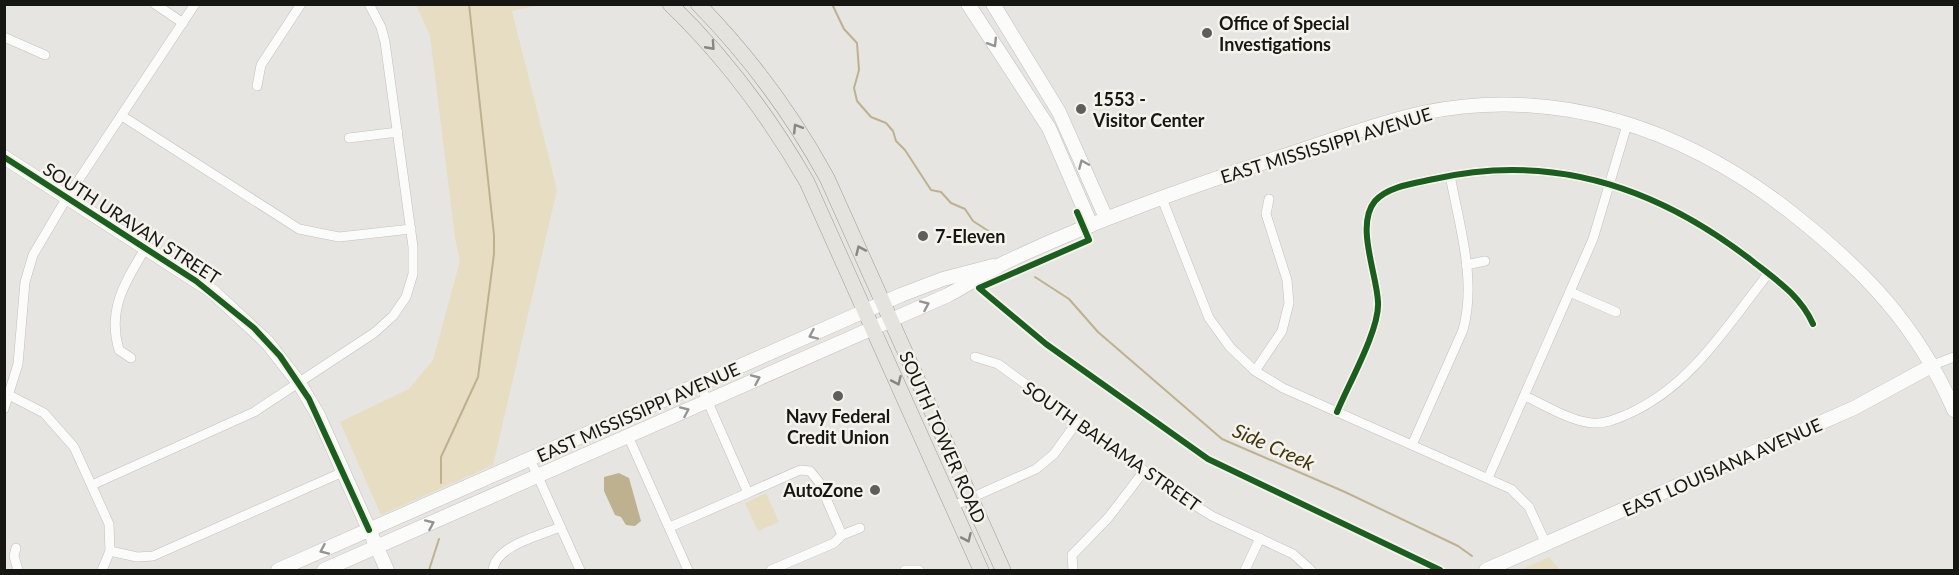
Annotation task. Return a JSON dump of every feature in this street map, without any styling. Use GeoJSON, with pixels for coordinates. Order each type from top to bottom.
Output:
{"type":"FeatureCollection","features":[{"type":"Feature","properties":{"kind":"main road"},"geometry":{"type":"LineString","coordinates":[[670,4],[723,60],[774,127],[790,140],[811,176],[827,178]]}},
{"type":"Feature","properties":{"kind":"main road","name":"SOUTH TOWER ROAD"},"geometry":{"type":"LineString","coordinates":[[698,4],[765,82],[827,178],[1003,570]]}},
{"type":"Feature","properties":{"kind":"main road"},"geometry":{"type":"LineString","coordinates":[[968,4],[1052,135],[1091,225]]}},
{"type":"Feature","properties":{"kind":"main road"},"geometry":{"type":"LineString","coordinates":[[993,4],[1065,122],[1106,218]]}},
{"type":"Feature","properties":{"kind":"main road"},"geometry":{"type":"LineString","coordinates":[[1011,70],[1028,59]]}},
{"type":"Feature","properties":{"kind":"main road"},"geometry":{"type":"LineString","coordinates":[[1026,92],[1042,82]]}},
{"type":"Feature","properties":{"kind":"main road","name":"EAST MISSISSIPPI AVENUE"},"geometry":{"type":"LineString","coordinates":[[324,570],[891,320],[963,287],[1001,265],[1161,196],[1396,120],[1445,109],[1489,104],[1546,106],[1627,125],[1682,143],[1740,175],[1830,244],[1878,289],[1901,316],[1933,365],[1954,410]]}},
{"type":"Feature","properties":{"kind":"main road","name":"SOUTH TOWER ROAD"},"geometry":{"type":"LineString","coordinates":[[774,127],[820,207],[981,570]]}},
{"type":"Feature","properties":{"kind":"main road","name":"SOUTH URAVAN STREET"},"geometry":{"type":"LineString","coordinates":[[4,157],[196,281],[234,309],[267,342],[299,383],[318,415],[387,570]]}},
{"type":"Feature","properties":{"kind":"main road","name":"EAST MISSISSIPPI AVENUE"},"geometry":{"type":"LineString","coordinates":[[278,570],[884,303],[943,279],[1001,265]]}},
{"type":"Feature","properties":{"kind":"main road","name":"EAST LOUISIANA AVENUE"},"geometry":{"type":"LineString","coordinates":[[1486,570],[1854,408],[1933,365]]}},
{"type":"Feature","properties":{"kind":"street"},"geometry":{"type":"LineString","coordinates":[[155,4],[183,23]]}},
{"type":"Feature","properties":{"kind":"street"},"geometry":{"type":"LineString","coordinates":[[4,410],[20,353],[24,289],[29,266],[66,199],[195,4]]}},
{"type":"Feature","properties":{"kind":"street"},"geometry":{"type":"LineString","coordinates":[[257,86],[261,65],[301,4]]}},
{"type":"Feature","properties":{"kind":"street"},"geometry":{"type":"LineString","coordinates":[[92,485],[241,419],[375,333],[399,309],[413,274],[411,229],[385,42],[381,27],[369,4]]}},
{"type":"Feature","properties":{"kind":"street"},"geometry":{"type":"LineString","coordinates":[[4,37],[45,55]]}},
{"type":"Feature","properties":{"kind":"street"},"geometry":{"type":"LineString","coordinates":[[122,116],[279,218],[321,240],[411,229]]}},
{"type":"Feature","properties":{"kind":"street"},"geometry":{"type":"LineString","coordinates":[[1488,478],[1593,239],[1627,125]]}},
{"type":"Feature","properties":{"kind":"street"},"geometry":{"type":"LineString","coordinates":[[349,138],[398,132]]}},
{"type":"Feature","properties":{"kind":"street"},"geometry":{"type":"LineString","coordinates":[[1337,412],[1378,313],[1378,295],[1367,231],[1370,209],[1387,192],[1450,175],[1524,170],[1561,173],[1611,183],[1646,196],[1688,216],[1768,274],[1806,307],[1813,324]]}},
{"type":"Feature","properties":{"kind":"street"},"geometry":{"type":"LineString","coordinates":[[1412,445],[1463,330],[1469,297],[1466,265],[1450,175]]}},
{"type":"Feature","properties":{"kind":"street"},"geometry":{"type":"LineString","coordinates":[[1161,196],[1209,318],[1230,347],[1256,371],[1283,388],[1511,489],[1525,500],[1546,544]]}},
{"type":"Feature","properties":{"kind":"street"},"geometry":{"type":"LineString","coordinates":[[1256,371],[1282,330],[1289,303],[1287,280],[1266,214],[1269,199]]}},
{"type":"Feature","properties":{"kind":"street"},"geometry":{"type":"LineString","coordinates":[[131,358],[119,351],[114,315],[120,292],[145,249]]}},
{"type":"Feature","properties":{"kind":"street"},"geometry":{"type":"LineString","coordinates":[[1466,265],[1485,261]]}},
{"type":"Feature","properties":{"kind":"street"},"geometry":{"type":"LineString","coordinates":[[1525,396],[1591,423],[1609,421],[1640,409],[1669,391],[1693,370],[1768,274]]}},
{"type":"Feature","properties":{"kind":"street"},"geometry":{"type":"LineString","coordinates":[[1570,292],[1616,312]]}},
{"type":"Feature","properties":{"kind":"street","name":"SOUTH BAHAMA STREET"},"geometry":{"type":"LineString","coordinates":[[975,357],[998,364],[1197,507],[1293,554],[1311,570]]}},
{"type":"Feature","properties":{"kind":"street","name":"EAST LOUISIANA AVENUE"},"geometry":{"type":"LineString","coordinates":[[1933,365],[1954,357]]}},
{"type":"Feature","properties":{"kind":"street"},"geometry":{"type":"LineString","coordinates":[[700,384],[748,493]]}},
{"type":"Feature","properties":{"kind":"street"},"geometry":{"type":"LineString","coordinates":[[7,394],[33,406],[54,422],[74,447],[109,524],[110,551],[102,570]]}},
{"type":"Feature","properties":{"kind":"street"},"geometry":{"type":"LineString","coordinates":[[953,506],[1036,469],[1054,454],[1077,422]]}},
{"type":"Feature","properties":{"kind":"street"},"geometry":{"type":"LineString","coordinates":[[628,436],[688,570]]}},
{"type":"Feature","properties":{"kind":"street"},"geometry":{"type":"LineString","coordinates":[[530,459],[580,570]]}},
{"type":"Feature","properties":{"kind":"street"},"geometry":{"type":"LineString","coordinates":[[670,527],[800,470],[810,471],[819,482],[842,535]]}},
{"type":"Feature","properties":{"kind":"street"},"geometry":{"type":"LineString","coordinates":[[1073,570],[1072,555],[1108,518],[1144,471]]}},
{"type":"Feature","properties":{"kind":"street"},"geometry":{"type":"LineString","coordinates":[[110,551],[136,557],[153,556],[344,472]]}},
{"type":"Feature","properties":{"kind":"street"},"geometry":{"type":"LineString","coordinates":[[493,570],[502,552],[560,526]]}},
{"type":"Feature","properties":{"kind":"street"},"geometry":{"type":"LineString","coordinates":[[771,570],[834,543],[842,535],[860,528]]}},
{"type":"Feature","properties":{"kind":"street"},"geometry":{"type":"LineString","coordinates":[[1245,570],[1260,538]]}},
{"type":"Feature","properties":{"kind":"street"},"geometry":{"type":"LineString","coordinates":[[16,548],[14,556],[18,570]]}},
{"type":"Feature","properties":{"kind":"street"},"geometry":{"type":"LineString","coordinates":[[905,570],[919,570]]}},
{"type":"Feature","properties":{"kind":"shaded area"},"geometry":{"type":"Polygon","coordinates":[[[416,5],[540,5],[512,11],[557,190],[493,465],[381,515],[340,422],[409,389],[433,360],[460,261],[455,238],[430,36],[416,5]]]}},
{"type":"Feature","properties":{"kind":"shaded area"},"geometry":{"type":"Polygon","coordinates":[[[619,473],[629,478],[641,521],[635,526],[626,525],[621,517],[615,515],[604,491],[604,477],[619,473]]]}},
{"type":"Feature","properties":{"kind":"shaded area"},"geometry":{"type":"Polygon","coordinates":[[[766,493],[779,522],[758,531],[745,503],[766,493]]]}},
{"type":"Feature","properties":{"kind":"shaded area"},"geometry":{"type":"Polygon","coordinates":[[[1549,557],[1560,570],[1520,570],[1549,557]]]}},
{"type":"Feature","properties":{"kind":"waterway"},"geometry":{"type":"LineString","coordinates":[[441,483],[441,457],[478,377],[494,254],[494,235],[469,4]]}},
{"type":"Feature","properties":{"kind":"waterway","name":"Side Creek"},"geometry":{"type":"LineString","coordinates":[[832,4],[844,29],[857,43],[859,70],[854,88],[857,101],[871,117],[886,123],[893,131],[896,141],[905,150],[931,190],[941,192],[951,203],[965,209],[973,221],[990,232],[996,242]]}},
{"type":"Feature","properties":{"kind":"waterway","name":"Side Creek"},"geometry":{"type":"LineString","coordinates":[[1035,277],[1069,299],[1098,332],[1222,439],[1345,492],[1458,546],[1472,556]]}},
{"type":"Feature","properties":{"kind":"waterway"},"geometry":{"type":"LineString","coordinates":[[429,570],[439,539]]}},
{"type":"Feature","properties":{"kind":"cycle path"},"geometry":{"type":"LineString","coordinates":[[4,157],[196,281],[254,328],[280,356],[309,399],[369,530]]}},
{"type":"Feature","properties":{"kind":"cycle path"},"geometry":{"type":"LineString","coordinates":[[1337,412],[1369,342],[1377,313],[1377,291],[1367,236],[1369,211],[1375,201],[1387,192],[1434,179],[1478,172],[1520,170],[1561,174],[1602,182],[1641,195],[1715,234],[1751,260],[1794,296],[1813,324]]}},
{"type":"Feature","properties":{"kind":"cycle path"},"geometry":{"type":"LineString","coordinates":[[1077,212],[1089,240],[979,288],[1046,344],[1208,459],[1440,570]]}},
{"type":"Feature","properties":{"kind":"place","name":"Office of Special Investigations"},"geometry":{"type":"Point","coordinates":[1207,33]}},
{"type":"Feature","properties":{"kind":"place","name":"1553 - Visitor Center"},"geometry":{"type":"Point","coordinates":[1081,109]}},
{"type":"Feature","properties":{"kind":"place","name":"7-Eleven"},"geometry":{"type":"Point","coordinates":[923,236]}},
{"type":"Feature","properties":{"kind":"place","name":"Navy Federal Credit Union"},"geometry":{"type":"Point","coordinates":[838,396]}},
{"type":"Feature","properties":{"kind":"place","name":"AutoZone"},"geometry":{"type":"Point","coordinates":[875,490]}}]}
